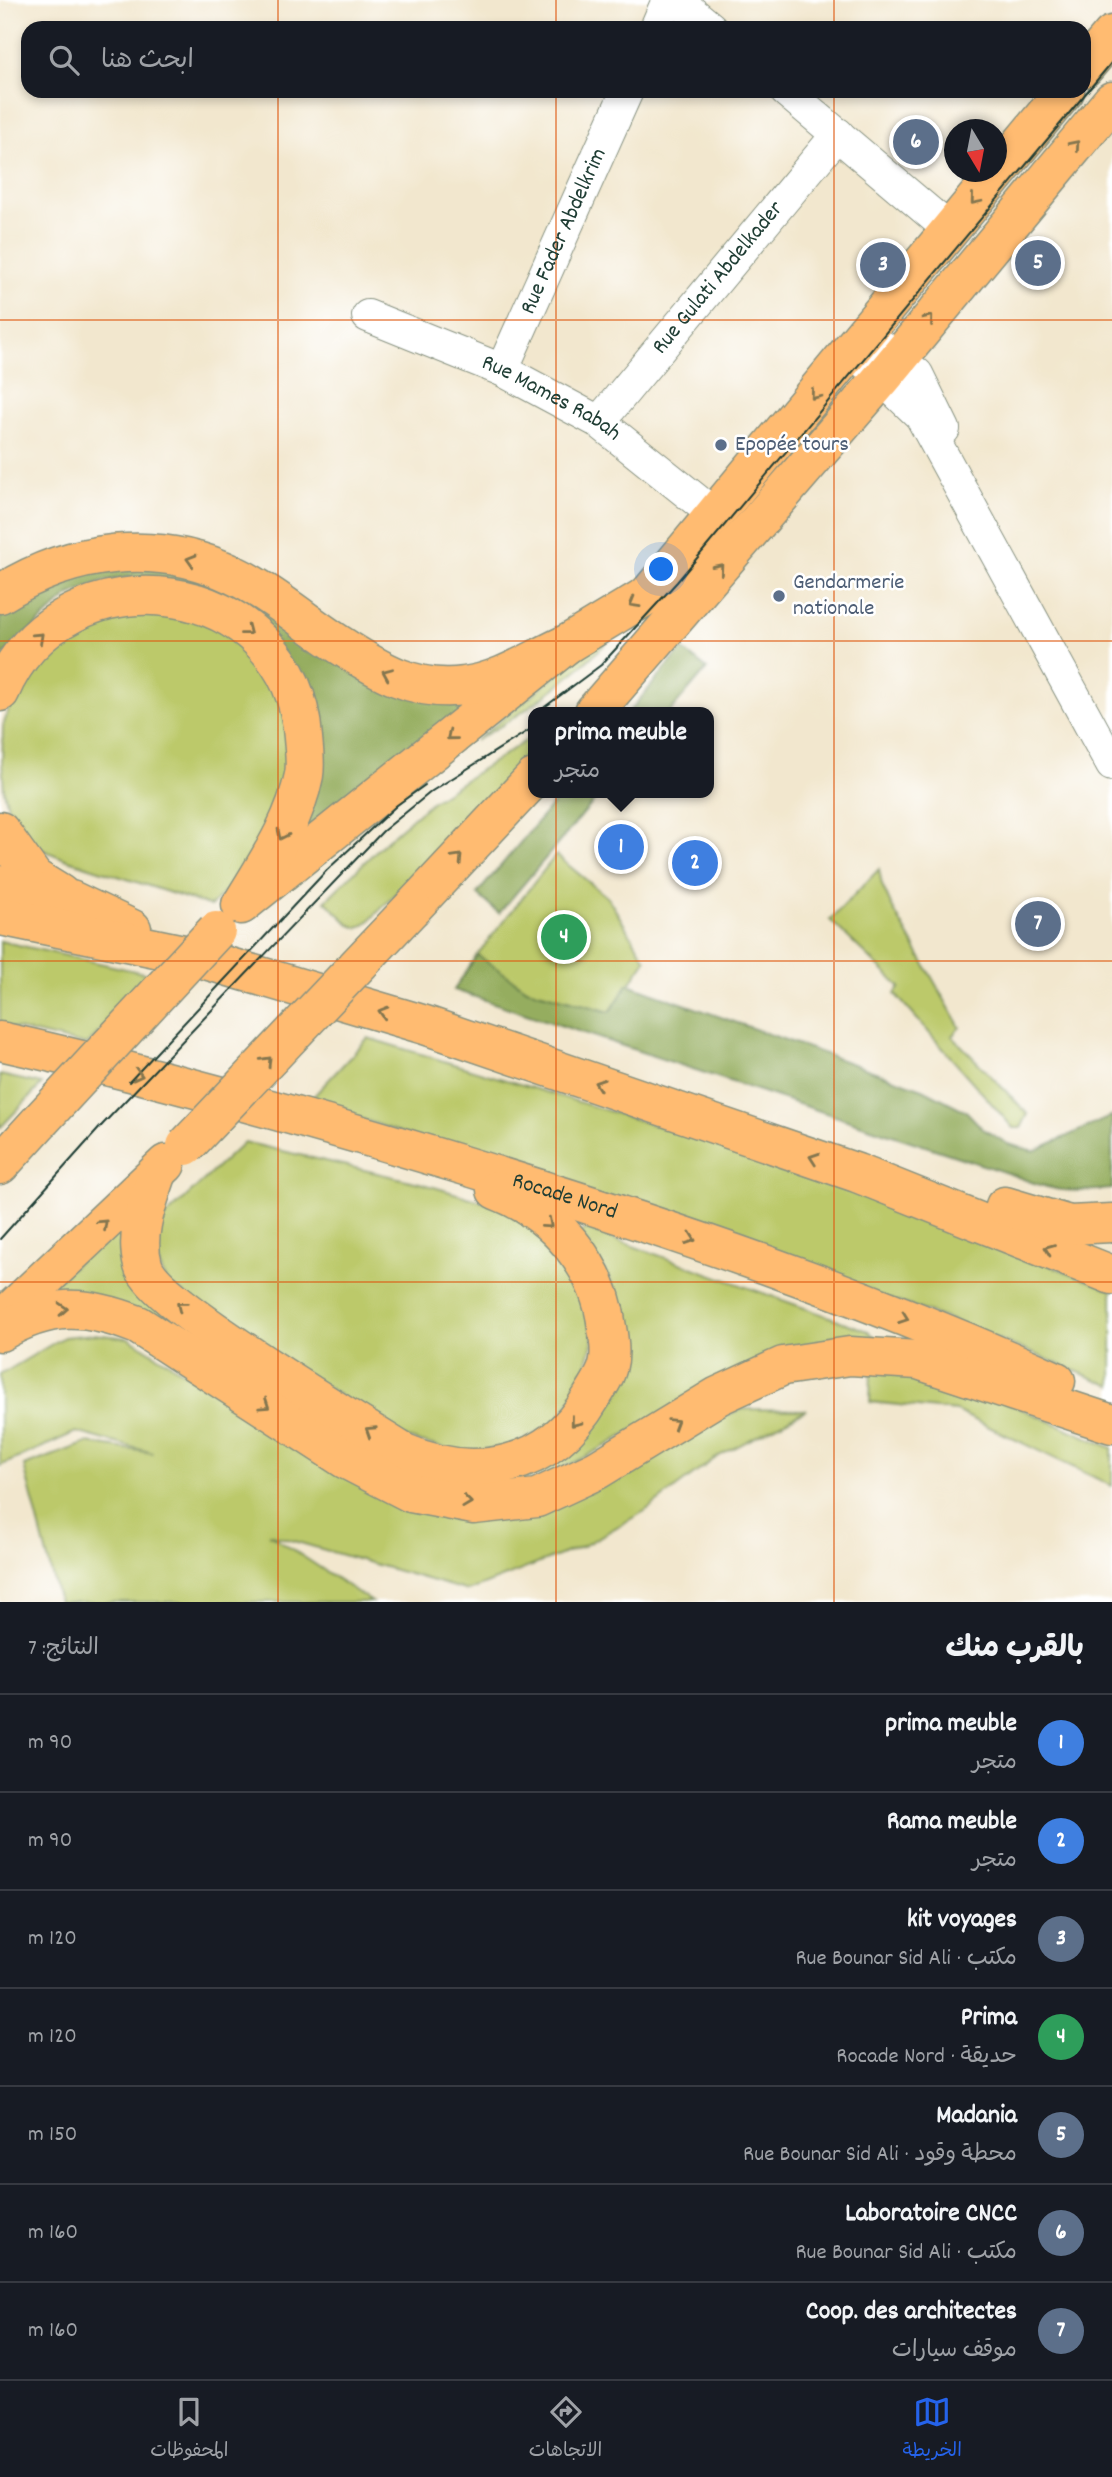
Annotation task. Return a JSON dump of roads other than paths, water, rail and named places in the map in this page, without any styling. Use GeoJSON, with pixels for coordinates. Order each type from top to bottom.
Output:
{"type":"FeatureCollection","features":[{"type":"Feature","properties":{"kind":"main road"},"geometry":{"type":"LineString","coordinates":[[1091,60],[1112,35]]}},
{"type":"Feature","properties":{"kind":"main road"},"geometry":{"type":"LineString","coordinates":[[0,594],[62,564],[89,556],[143,551],[173,555],[235,575],[382,673],[420,685],[463,687],[498,677],[566,643],[649,595],[1059,98]]}},
{"type":"Feature","properties":{"kind":"main road"},"geometry":{"type":"LineString","coordinates":[[598,707],[891,368],[1112,102]]}},
{"type":"Feature","properties":{"kind":"main road"},"geometry":{"type":"LineString","coordinates":[[0,692],[19,658],[37,637],[59,621],[100,601],[140,594],[171,596],[225,614],[267,647],[284,669],[297,698],[305,773],[295,808],[279,842],[242,904]]}},
{"type":"Feature","properties":{"kind":"main road"},"geometry":{"type":"LineString","coordinates":[[0,1165],[242,904],[566,643]]}},
{"type":"Feature","properties":{"kind":"main road"},"geometry":{"type":"LineString","coordinates":[[0,1321],[186,1146],[528,784]]}},
{"type":"Feature","properties":{"kind":"main road"},"geometry":{"type":"LineString","coordinates":[[0,831],[34,878],[71,900],[181,953]]}},
{"type":"Feature","properties":{"kind":"main road"},"geometry":{"type":"LineString","coordinates":[[0,885],[71,900]]}},
{"type":"Feature","properties":{"kind":"main road"},"geometry":{"type":"LineString","coordinates":[[0,916],[181,953],[425,1025],[857,1173],[1112,1275]]}},
{"type":"Feature","properties":{"kind":"main road","name":"Rocade Nord"},"geometry":{"type":"LineString","coordinates":[[0,1041],[308,1118],[627,1215],[965,1340],[1112,1406]]}},
{"type":"Feature","properties":{"kind":"main road"},"geometry":{"type":"LineString","coordinates":[[0,1048],[51,1052]]}},
{"type":"Feature","properties":{"kind":"main road"},"geometry":{"type":"LineString","coordinates":[[159,1172],[145,1210],[139,1243],[143,1269],[160,1290],[230,1342],[402,1452],[426,1462],[456,1468],[512,1464],[543,1449],[565,1434],[584,1410],[608,1364],[606,1313],[585,1261],[519,1199],[308,1118]]}},
{"type":"Feature","properties":{"kind":"main road"},"geometry":{"type":"LineString","coordinates":[[857,1173],[904,1170],[1050,1222],[1088,1226],[1112,1223]]}},
{"type":"Feature","properties":{"kind":"main road"},"geometry":{"type":"LineString","coordinates":[[0,1332],[50,1310],[74,1308],[115,1316],[138,1325],[345,1459],[411,1493],[474,1504],[537,1498],[597,1470],[718,1396],[783,1366],[850,1356],[918,1360],[1112,1424]]}},
{"type":"Feature","properties":{"kind":"street"},"geometry":{"type":"LineString","coordinates":[[659,21],[668,0]]}},
{"type":"Feature","properties":{"kind":"street"},"geometry":{"type":"LineString","coordinates":[[677,0],[702,21]]}},
{"type":"Feature","properties":{"kind":"street","name":"Rue Fader Abdelkrim"},"geometry":{"type":"LineString","coordinates":[[502,370],[624,98]]}},
{"type":"Feature","properties":{"kind":"street"},"geometry":{"type":"LineString","coordinates":[[794,98],[950,230]]}},
{"type":"Feature","properties":{"kind":"street","name":"Rue Gulati Abdelkader"},"geometry":{"type":"LineString","coordinates":[[599,422],[838,134]]}},
{"type":"Feature","properties":{"kind":"street","name":"Rue Mames Rabah"},"geometry":{"type":"LineString","coordinates":[[368,316],[502,370],[599,422],[715,516]]}},
{"type":"Feature","properties":{"kind":"street"},"geometry":{"type":"LineString","coordinates":[[859,342],[891,368],[894,393],[921,416],[1110,750]]}},
{"type":"Feature","properties":{"kind":"tram line"},"geometry":{"type":"LineString","coordinates":[[1091,87],[1112,62]]}},
{"type":"Feature","properties":{"kind":"tram line"},"geometry":{"type":"LineString","coordinates":[[545,707],[601,665],[677,582],[1082,98]]}},
{"type":"Feature","properties":{"kind":"tram line"},"geometry":{"type":"LineString","coordinates":[[0,1239],[103,1124],[383,831],[432,791],[528,731]]}},
{"type":"Feature","properties":{"kind":"tram line"},"geometry":{"type":"LineString","coordinates":[[129,1082],[327,870],[397,805],[425,785]]}},
{"type":"Feature","properties":{"kind":"place","name":"Laboratoire CNCC"},"geometry":{"type":"Point","coordinates":[916,142]}},
{"type":"Feature","properties":{"kind":"place","name":"Madania"},"geometry":{"type":"Point","coordinates":[1038,263]}},
{"type":"Feature","properties":{"kind":"place","name":"kit voyages"},"geometry":{"type":"Point","coordinates":[883,265]}},
{"type":"Feature","properties":{"kind":"place","name":"Epopée tours"},"geometry":{"type":"Point","coordinates":[721,445]}},
{"type":"Feature","properties":{"kind":"place","name":"Gendarmerie nationale"},"geometry":{"type":"Point","coordinates":[779,596]}},
{"type":"Feature","properties":{"kind":"place","name":"prima meuble"},"geometry":{"type":"Point","coordinates":[621,847]}},
{"type":"Feature","properties":{"kind":"place","name":"Rama meuble"},"geometry":{"type":"Point","coordinates":[695,863]}},
{"type":"Feature","properties":{"kind":"place","name":"Coop. des architectes"},"geometry":{"type":"Point","coordinates":[1038,924]}},
{"type":"Feature","properties":{"kind":"place","name":"Prima"},"geometry":{"type":"Point","coordinates":[564,937]}}]}
